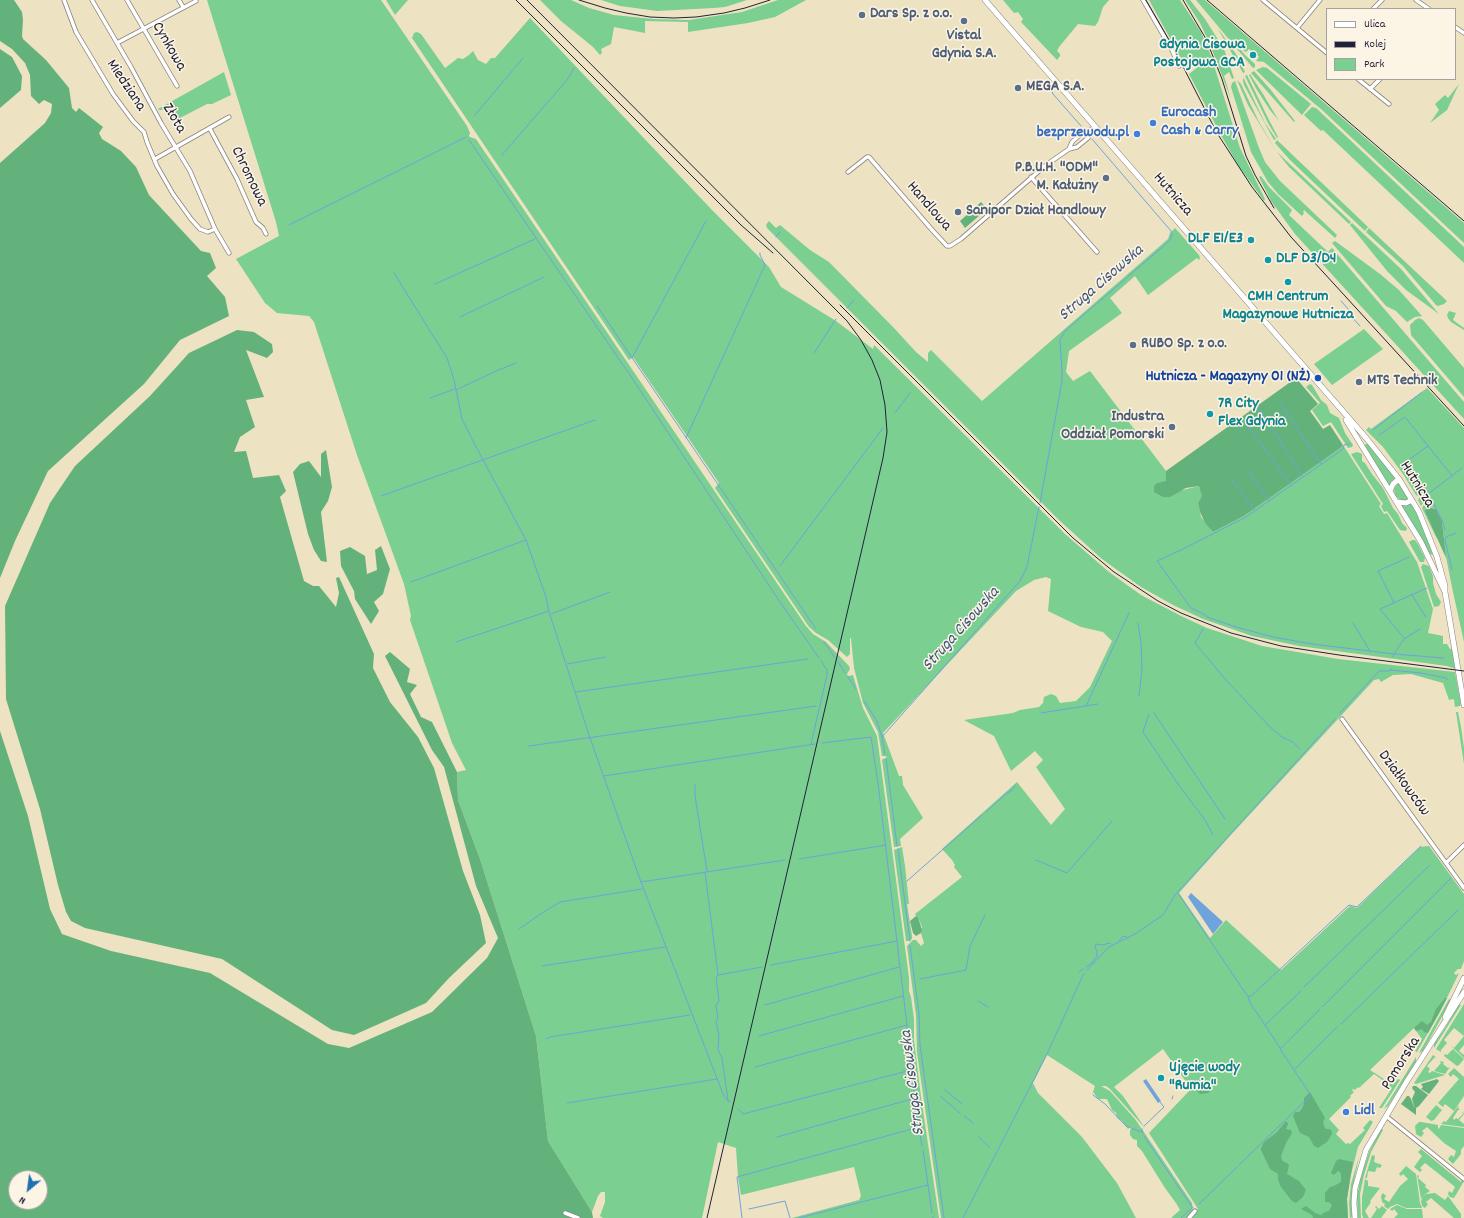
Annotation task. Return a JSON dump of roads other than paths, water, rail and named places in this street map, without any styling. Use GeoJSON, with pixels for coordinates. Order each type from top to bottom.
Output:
{"type":"FeatureCollection","features":[{"type":"Feature","properties":{"kind":"main road","name":"Hutnicza"},"geometry":{"type":"LineString","coordinates":[[985,0],[1093,128],[1367,439],[1399,480],[1422,519],[1437,557],[1445,586],[1464,705]]}},
{"type":"Feature","properties":{"kind":"main road","name":"Hutnicza"},"geometry":{"type":"LineString","coordinates":[[1338,407],[1397,502],[1429,559],[1445,592]]}},
{"type":"Feature","properties":{"kind":"main road"},"geometry":{"type":"LineString","coordinates":[[1361,444],[1367,439]]}},
{"type":"Feature","properties":{"kind":"main road"},"geometry":{"type":"LineString","coordinates":[[1390,491],[1393,484],[1399,480]]}},
{"type":"Feature","properties":{"kind":"main road"},"geometry":{"type":"LineString","coordinates":[[1397,502],[1406,503],[1412,500]]}},
{"type":"Feature","properties":{"kind":"main road"},"geometry":{"type":"LineString","coordinates":[[1429,559],[1437,557]]}},
{"type":"Feature","properties":{"kind":"main road","name":"Pomorska"},"geometry":{"type":"LineString","coordinates":[[1355,1218],[1355,1188],[1360,1167],[1368,1146],[1462,994],[1464,978]]}},
{"type":"Feature","properties":{"kind":"street","name":"Miedziana"},"geometry":{"type":"LineString","coordinates":[[64,0],[76,32],[122,108],[142,129],[173,194],[197,227],[205,232],[215,228]]}},
{"type":"Feature","properties":{"kind":"street","name":"Złota"},"geometry":{"type":"LineString","coordinates":[[92,0],[161,123],[190,171],[215,228],[229,253]]}},
{"type":"Feature","properties":{"kind":"street","name":"Cynkowa"},"geometry":{"type":"LineString","coordinates":[[126,0],[177,86]]}},
{"type":"Feature","properties":{"kind":"street"},"geometry":{"type":"LineString","coordinates":[[179,0],[183,7]]}},
{"type":"Feature","properties":{"kind":"street"},"geometry":{"type":"LineString","coordinates":[[1143,0],[1179,66]]}},
{"type":"Feature","properties":{"kind":"street"},"geometry":{"type":"LineString","coordinates":[[1297,28],[1320,0]]}},
{"type":"Feature","properties":{"kind":"street"},"geometry":{"type":"LineString","coordinates":[[1374,8],[1382,0]]}},
{"type":"Feature","properties":{"kind":"street"},"geometry":{"type":"LineString","coordinates":[[1416,0],[1428,8]]}},
{"type":"Feature","properties":{"kind":"street"},"geometry":{"type":"LineString","coordinates":[[117,43],[196,1]]}},
{"type":"Feature","properties":{"kind":"street"},"geometry":{"type":"LineString","coordinates":[[1266,1],[1326,52]]}},
{"type":"Feature","properties":{"kind":"street"},"geometry":{"type":"LineString","coordinates":[[1359,80],[1388,104]]}},
{"type":"Feature","properties":{"kind":"street"},"geometry":{"type":"LineString","coordinates":[[1370,89],[1379,80]]}},
{"type":"Feature","properties":{"kind":"street"},"geometry":{"type":"LineString","coordinates":[[155,159],[229,117]]}},
{"type":"Feature","properties":{"kind":"street","name":"Handlowa"},"geometry":{"type":"LineString","coordinates":[[1069,149],[1072,142],[1083,132],[1093,128]]}},
{"type":"Feature","properties":{"kind":"street","name":"Handlowa"},"geometry":{"type":"LineString","coordinates":[[848,172],[866,157],[869,157],[933,231],[947,246],[950,246],[961,239],[1031,177],[1069,149],[1077,147],[1088,138],[1093,128]]}},
{"type":"Feature","properties":{"kind":"street","name":"Chromowa"},"geometry":{"type":"LineString","coordinates":[[210,129],[237,179],[256,222],[263,228],[266,234]]}},
{"type":"Feature","properties":{"kind":"street"},"geometry":{"type":"LineString","coordinates":[[1031,177],[1097,252]]}},
{"type":"Feature","properties":{"kind":"street","name":"Działkowców"},"geometry":{"type":"LineString","coordinates":[[1342,719],[1464,888]]}},
{"type":"Feature","properties":{"kind":"street"},"geometry":{"type":"LineString","coordinates":[[1446,863],[1464,845]]}},
{"type":"Feature","properties":{"kind":"street","name":"Pomorska"},"geometry":{"type":"LineString","coordinates":[[1386,1116],[1464,1179]]}},
{"type":"Feature","properties":{"kind":"street"},"geometry":{"type":"LineString","coordinates":[[1189,1218],[1195,1211]]}},
{"type":"Feature","properties":{"kind":"street"},"geometry":{"type":"LineString","coordinates":[[565,1213],[578,1218]]}},
{"type":"Feature","properties":{"kind":"water"},"geometry":{"type":"Polygon","coordinates":[[[1191,893],[1223,922],[1213,934],[1188,897],[1191,893]]]}},
{"type":"Feature","properties":{"kind":"water"},"geometry":{"type":"Polygon","coordinates":[[[1146,1079],[1161,1101],[1158,1103],[1143,1081],[1146,1079]]]}},
{"type":"Feature","properties":{"kind":"waterway"},"geometry":{"type":"LineString","coordinates":[[475,115],[523,58]]}},
{"type":"Feature","properties":{"kind":"waterway"},"geometry":{"type":"LineString","coordinates":[[502,155],[567,80],[574,68]]}},
{"type":"Feature","properties":{"kind":"waterway","name":"Struga Cisowska"},"geometry":{"type":"LineString","coordinates":[[1050,86],[1053,94],[1081,126]]}},
{"type":"Feature","properties":{"kind":"waterway"},"geometry":{"type":"LineString","coordinates":[[289,225],[466,137]]}},
{"type":"Feature","properties":{"kind":"waterway","name":"Struga Cisowska"},"geometry":{"type":"LineString","coordinates":[[1040,503],[1062,381],[1060,340],[1065,331],[1167,243],[1172,235],[1171,231],[1092,139]]}},
{"type":"Feature","properties":{"kind":"waterway"},"geometry":{"type":"LineString","coordinates":[[469,140],[625,368]]}},
{"type":"Feature","properties":{"kind":"waterway"},"geometry":{"type":"LineString","coordinates":[[632,358],[706,221]]}},
{"type":"Feature","properties":{"kind":"waterway"},"geometry":{"type":"LineString","coordinates":[[776,237],[780,232]]}},
{"type":"Feature","properties":{"kind":"waterway"},"geometry":{"type":"LineString","coordinates":[[435,284],[535,239]]}},
{"type":"Feature","properties":{"kind":"waterway"},"geometry":{"type":"LineString","coordinates":[[686,438],[765,265],[760,253]]}},
{"type":"Feature","properties":{"kind":"waterway"},"geometry":{"type":"LineString","coordinates":[[394,273],[447,358],[454,380],[462,419],[526,540],[546,597],[549,612],[590,738],[641,882],[723,1094],[727,1100],[731,1102]]}},
{"type":"Feature","properties":{"kind":"waterway"},"geometry":{"type":"LineString","coordinates":[[460,317],[544,277]]}},
{"type":"Feature","properties":{"kind":"waterway"},"geometry":{"type":"LineString","coordinates":[[847,308],[854,300]]}},
{"type":"Feature","properties":{"kind":"waterway"},"geometry":{"type":"LineString","coordinates":[[1341,301],[1350,311]]}},
{"type":"Feature","properties":{"kind":"waterway"},"geometry":{"type":"LineString","coordinates":[[597,306],[816,629]]}},
{"type":"Feature","properties":{"kind":"waterway"},"geometry":{"type":"LineString","coordinates":[[1349,314],[1360,326]]}},
{"type":"Feature","properties":{"kind":"waterway"},"geometry":{"type":"LineString","coordinates":[[814,353],[836,319]]}},
{"type":"Feature","properties":{"kind":"waterway"},"geometry":{"type":"LineString","coordinates":[[456,390],[516,363]]}},
{"type":"Feature","properties":{"kind":"waterway"},"geometry":{"type":"LineString","coordinates":[[626,369],[778,599],[819,658]]}},
{"type":"Feature","properties":{"kind":"waterway"},"geometry":{"type":"LineString","coordinates":[[430,398],[455,389]]}},
{"type":"Feature","properties":{"kind":"waterway"},"geometry":{"type":"LineString","coordinates":[[895,413],[910,393]]}},
{"type":"Feature","properties":{"kind":"waterway"},"geometry":{"type":"LineString","coordinates":[[1373,430],[1421,393]]}},
{"type":"Feature","properties":{"kind":"waterway"},"geometry":{"type":"LineString","coordinates":[[1280,403],[1321,464]]}},
{"type":"Feature","properties":{"kind":"waterway"},"geometry":{"type":"LineString","coordinates":[[1260,409],[1302,476]]}},
{"type":"Feature","properties":{"kind":"waterway"},"geometry":{"type":"LineString","coordinates":[[1379,435],[1405,417],[1452,476]]}},
{"type":"Feature","properties":{"kind":"waterway"},"geometry":{"type":"LineString","coordinates":[[381,496],[595,420]]}},
{"type":"Feature","properties":{"kind":"waterway"},"geometry":{"type":"LineString","coordinates":[[1245,422],[1290,484]]}},
{"type":"Feature","properties":{"kind":"waterway"},"geometry":{"type":"LineString","coordinates":[[780,566],[883,428]]}},
{"type":"Feature","properties":{"kind":"waterway"},"geometry":{"type":"LineString","coordinates":[[1349,444],[1344,445],[1343,449],[1246,517],[1157,561],[1191,608],[1206,615],[1207,617],[1273,637],[1312,644],[1370,651]]}},
{"type":"Feature","properties":{"kind":"waterway"},"geometry":{"type":"LineString","coordinates":[[1403,464],[1428,446]]}},
{"type":"Feature","properties":{"kind":"waterway"},"geometry":{"type":"LineString","coordinates":[[1428,494],[1462,468]]}},
{"type":"Feature","properties":{"kind":"waterway"},"geometry":{"type":"LineString","coordinates":[[1247,469],[1269,501]]}},
{"type":"Feature","properties":{"kind":"waterway"},"geometry":{"type":"LineString","coordinates":[[1232,480],[1254,510]]}},
{"type":"Feature","properties":{"kind":"waterway"},"geometry":{"type":"LineString","coordinates":[[1433,502],[1445,530]]}},
{"type":"Feature","properties":{"kind":"waterway","name":"Struga Cisowska"},"geometry":{"type":"LineString","coordinates":[[885,755],[882,737],[1020,581],[1027,567],[1039,507]]}},
{"type":"Feature","properties":{"kind":"waterway"},"geometry":{"type":"LineString","coordinates":[[1452,570],[1445,540],[1446,537],[1456,533]]}},
{"type":"Feature","properties":{"kind":"waterway"},"geometry":{"type":"LineString","coordinates":[[411,582],[526,540]]}},
{"type":"Feature","properties":{"kind":"waterway"},"geometry":{"type":"LineString","coordinates":[[1394,603],[1378,571],[1409,557]]}},
{"type":"Feature","properties":{"kind":"waterway"},"geometry":{"type":"LineString","coordinates":[[1404,638],[1380,609],[1427,588]]}},
{"type":"Feature","properties":{"kind":"waterway"},"geometry":{"type":"LineString","coordinates":[[551,614],[610,592]]}},
{"type":"Feature","properties":{"kind":"waterway"},"geometry":{"type":"LineString","coordinates":[[1412,595],[1426,617]]}},
{"type":"Feature","properties":{"kind":"waterway"},"geometry":{"type":"LineString","coordinates":[[456,642],[549,611]]}},
{"type":"Feature","properties":{"kind":"waterway"},"geometry":{"type":"LineString","coordinates":[[1086,706],[1129,613]]}},
{"type":"Feature","properties":{"kind":"waterway"},"geometry":{"type":"LineString","coordinates":[[1138,623],[1141,643],[1142,669],[1139,696]]}},
{"type":"Feature","properties":{"kind":"waterway"},"geometry":{"type":"LineString","coordinates":[[1353,623],[1370,651],[1394,654],[1404,639],[1420,629]]}},
{"type":"Feature","properties":{"kind":"waterway"},"geometry":{"type":"LineString","coordinates":[[1203,629],[1195,643],[1226,680],[1270,727],[1282,737],[1293,742],[1300,749]]}},
{"type":"Feature","properties":{"kind":"waterway"},"geometry":{"type":"LineString","coordinates":[[824,642],[835,658]]}},
{"type":"Feature","properties":{"kind":"waterway"},"geometry":{"type":"LineString","coordinates":[[1393,657],[1394,654],[1444,658]]}},
{"type":"Feature","properties":{"kind":"waterway"},"geometry":{"type":"LineString","coordinates":[[567,664],[606,657]]}},
{"type":"Feature","properties":{"kind":"waterway"},"geometry":{"type":"LineString","coordinates":[[576,692],[808,659]]}},
{"type":"Feature","properties":{"kind":"waterway"},"geometry":{"type":"LineString","coordinates":[[811,744],[827,675],[827,670],[821,661]]}},
{"type":"Feature","properties":{"kind":"waterway"},"geometry":{"type":"LineString","coordinates":[[838,662],[845,673]]}},
{"type":"Feature","properties":{"kind":"waterway"},"geometry":{"type":"LineString","coordinates":[[1340,713],[1379,671],[1389,671],[1392,669]]}},
{"type":"Feature","properties":{"kind":"waterway"},"geometry":{"type":"LineString","coordinates":[[1390,670],[1421,673],[1446,678],[1448,680]]}},
{"type":"Feature","properties":{"kind":"waterway"},"geometry":{"type":"LineString","coordinates":[[848,677],[856,689]]}},
{"type":"Feature","properties":{"kind":"waterway"},"geometry":{"type":"LineString","coordinates":[[864,701],[877,721],[882,737]]}},
{"type":"Feature","properties":{"kind":"waterway"},"geometry":{"type":"LineString","coordinates":[[1041,713],[1098,704]]}},
{"type":"Feature","properties":{"kind":"waterway"},"geometry":{"type":"LineString","coordinates":[[529,746],[816,706]]}},
{"type":"Feature","properties":{"kind":"waterway"},"geometry":{"type":"LineString","coordinates":[[1154,713],[1225,819]]}},
{"type":"Feature","properties":{"kind":"waterway"},"geometry":{"type":"LineString","coordinates":[[1149,714],[1143,732],[1178,784],[1205,820],[1213,835]]}},
{"type":"Feature","properties":{"kind":"waterway"},"geometry":{"type":"LineString","coordinates":[[1087,970],[1109,947],[1135,934],[1163,915],[1175,895],[1335,719]]}},
{"type":"Feature","properties":{"kind":"waterway"},"geometry":{"type":"LineString","coordinates":[[822,743],[871,737],[878,783],[907,1025]]}},
{"type":"Feature","properties":{"kind":"waterway"},"geometry":{"type":"LineString","coordinates":[[604,776],[815,744]]}},
{"type":"Feature","properties":{"kind":"waterway","name":"Struga Cisowska"},"geometry":{"type":"LineString","coordinates":[[886,758],[897,846]]}},
{"type":"Feature","properties":{"kind":"waterway"},"geometry":{"type":"LineString","coordinates":[[695,785],[695,796],[707,871]]}},
{"type":"Feature","properties":{"kind":"waterway"},"geometry":{"type":"LineString","coordinates":[[986,812],[1011,791],[1015,785]]}},
{"type":"Feature","properties":{"kind":"waterway"},"geometry":{"type":"LineString","coordinates":[[907,881],[982,815]]}},
{"type":"Feature","properties":{"kind":"waterway"},"geometry":{"type":"LineString","coordinates":[[1036,860],[1067,873],[1112,821]]}},
{"type":"Feature","properties":{"kind":"waterway"},"geometry":{"type":"LineString","coordinates":[[799,859],[886,845]]}},
{"type":"Feature","properties":{"kind":"waterway"},"geometry":{"type":"LineString","coordinates":[[1178,893],[1244,991],[1250,997],[1349,905],[1357,907],[1421,846]]}},
{"type":"Feature","properties":{"kind":"waterway","name":"Struga Cisowska"},"geometry":{"type":"LineString","coordinates":[[898,849],[910,941]]}},
{"type":"Feature","properties":{"kind":"waterway"},"geometry":{"type":"LineString","coordinates":[[641,882],[785,860]]}},
{"type":"Feature","properties":{"kind":"waterway"},"geometry":{"type":"LineString","coordinates":[[1304,987],[1430,865]]}},
{"type":"Feature","properties":{"kind":"waterway"},"geometry":{"type":"LineString","coordinates":[[705,872],[718,975],[716,978],[719,1001],[716,1005],[718,1018],[716,1021],[719,1036],[718,1050],[722,1058],[728,1100]]}},
{"type":"Feature","properties":{"kind":"waterway"},"geometry":{"type":"LineString","coordinates":[[1322,1007],[1451,878]]}},
{"type":"Feature","properties":{"kind":"waterway"},"geometry":{"type":"LineString","coordinates":[[519,929],[560,902],[642,889]]}},
{"type":"Feature","properties":{"kind":"waterway"},"geometry":{"type":"LineString","coordinates":[[1341,1024],[1458,910]]}},
{"type":"Feature","properties":{"kind":"waterway"},"geometry":{"type":"LineString","coordinates":[[920,979],[966,970],[970,946],[985,915]]}},
{"type":"Feature","properties":{"kind":"waterway"},"geometry":{"type":"LineString","coordinates":[[1119,941],[1123,936],[1127,937]]}},
{"type":"Feature","properties":{"kind":"waterway"},"geometry":{"type":"LineString","coordinates":[[771,965],[897,941]]}},
{"type":"Feature","properties":{"kind":"waterway"},"geometry":{"type":"LineString","coordinates":[[1086,967],[1092,963],[1097,956],[1097,950],[1095,948],[1096,944],[1111,944]]}},
{"type":"Feature","properties":{"kind":"waterway","name":"Struga Cisowska"},"geometry":{"type":"LineString","coordinates":[[910,945],[919,1014],[920,1045],[944,1218]]}},
{"type":"Feature","properties":{"kind":"waterway"},"geometry":{"type":"LineString","coordinates":[[542,966],[665,947]]}},
{"type":"Feature","properties":{"kind":"waterway"},"geometry":{"type":"LineString","coordinates":[[718,975],[762,967]]}},
{"type":"Feature","properties":{"kind":"waterway"},"geometry":{"type":"LineString","coordinates":[[765,1005],[899,967]]}},
{"type":"Feature","properties":{"kind":"waterway"},"geometry":{"type":"LineString","coordinates":[[1079,972],[1083,969]]}},
{"type":"Feature","properties":{"kind":"waterway"},"geometry":{"type":"LineString","coordinates":[[963,1218],[1047,1054],[1084,973]]}},
{"type":"Feature","properties":{"kind":"waterway"},"geometry":{"type":"LineString","coordinates":[[1280,1048],[1265,1025],[1301,991]]}},
{"type":"Feature","properties":{"kind":"waterway"},"geometry":{"type":"LineString","coordinates":[[759,1036],[903,996]]}},
{"type":"Feature","properties":{"kind":"waterway"},"geometry":{"type":"LineString","coordinates":[[1248,997],[1250,1003],[1265,1025]]}},
{"type":"Feature","properties":{"kind":"waterway"},"geometry":{"type":"LineString","coordinates":[[978,1001],[988,1007]]}},
{"type":"Feature","properties":{"kind":"waterway"},"geometry":{"type":"LineString","coordinates":[[1239,1165],[1309,1097],[1310,1094],[1280,1049],[1320,1009]]}},
{"type":"Feature","properties":{"kind":"waterway"},"geometry":{"type":"LineString","coordinates":[[546,1039],[550,1037],[690,1015]]}},
{"type":"Feature","properties":{"kind":"waterway"},"geometry":{"type":"LineString","coordinates":[[755,1067],[907,1025],[909,1044]]}},
{"type":"Feature","properties":{"kind":"waterway"},"geometry":{"type":"LineString","coordinates":[[1295,1069],[1337,1027]]}},
{"type":"Feature","properties":{"kind":"waterway"},"geometry":{"type":"LineString","coordinates":[[909,1049],[917,1118]]}},
{"type":"Feature","properties":{"kind":"waterway"},"geometry":{"type":"LineString","coordinates":[[738,1109],[743,1114],[911,1070]]}},
{"type":"Feature","properties":{"kind":"waterway"},"geometry":{"type":"LineString","coordinates":[[567,1103],[717,1079]]}},
{"type":"Feature","properties":{"kind":"waterway"},"geometry":{"type":"LineString","coordinates":[[945,1090],[962,1104]]}},
{"type":"Feature","properties":{"kind":"waterway"},"geometry":{"type":"LineString","coordinates":[[1093,1095],[1105,1104],[1126,1126],[1141,1132],[1142,1131]]}},
{"type":"Feature","properties":{"kind":"waterway"},"geometry":{"type":"LineString","coordinates":[[940,1096],[960,1113]]}},
{"type":"Feature","properties":{"kind":"waterway"},"geometry":{"type":"LineString","coordinates":[[777,1137],[915,1098]]}},
{"type":"Feature","properties":{"kind":"waterway"},"geometry":{"type":"LineString","coordinates":[[1144,1126],[1164,1107],[1160,1102]]}},
{"type":"Feature","properties":{"kind":"waterway"},"geometry":{"type":"LineString","coordinates":[[964,1116],[973,1123]]}},
{"type":"Feature","properties":{"kind":"waterway"},"geometry":{"type":"LineString","coordinates":[[742,1218],[737,1177],[919,1127],[918,1123]]}},
{"type":"Feature","properties":{"kind":"waterway"},"geometry":{"type":"LineString","coordinates":[[919,1128],[922,1146]]}},
{"type":"Feature","properties":{"kind":"waterway"},"geometry":{"type":"LineString","coordinates":[[1142,1129],[1143,1133]]}},
{"type":"Feature","properties":{"kind":"waterway"},"geometry":{"type":"LineString","coordinates":[[1144,1136],[1192,1207]]}},
{"type":"Feature","properties":{"kind":"waterway"},"geometry":{"type":"LineString","coordinates":[[979,1137],[990,1148]]}},
{"type":"Feature","properties":{"kind":"waterway"},"geometry":{"type":"LineString","coordinates":[[923,1150],[928,1185]]}},
{"type":"Feature","properties":{"kind":"waterway"},"geometry":{"type":"LineString","coordinates":[[1199,1204],[1237,1167]]}},
{"type":"Feature","properties":{"kind":"waterway"},"geometry":{"type":"LineString","coordinates":[[799,1218],[928,1185],[932,1213]]}},
{"type":"Feature","properties":{"kind":"waterway"},"geometry":{"type":"LineString","coordinates":[[749,1209],[785,1201],[790,1218]]}},
{"type":"Feature","properties":{"kind":"waterway"},"geometry":{"type":"LineString","coordinates":[[1181,1218],[1193,1207]]}},
{"type":"Feature","properties":{"kind":"railway"},"geometry":{"type":"LineString","coordinates":[[516,0],[741,225],[773,253]]}},
{"type":"Feature","properties":{"kind":"railway"},"geometry":{"type":"LineString","coordinates":[[527,0],[847,321],[861,340],[872,360],[880,380],[885,405],[887,432],[883,458],[707,1218]]}},
{"type":"Feature","properties":{"kind":"railway"},"geometry":{"type":"LineString","coordinates":[[579,0],[626,13],[650,17],[674,18],[724,13],[770,0]]}},
{"type":"Feature","properties":{"kind":"railway"},"geometry":{"type":"LineString","coordinates":[[1146,0],[1172,45],[1217,133],[1252,187],[1291,237],[1464,426]]}},
{"type":"Feature","properties":{"kind":"railway"},"geometry":{"type":"LineString","coordinates":[[1183,0],[1206,39],[1222,79],[1246,156],[1274,208]]}},
{"type":"Feature","properties":{"kind":"railway"},"geometry":{"type":"LineString","coordinates":[[1207,0],[1464,221]]}},
{"type":"Feature","properties":{"kind":"railway"},"geometry":{"type":"LineString","coordinates":[[840,305],[1073,538],[1114,572],[1158,601],[1181,613],[1231,633],[1281,646],[1464,671]]}},
{"type":"Feature","properties":{"kind":"place","name":"Dars Sp. z o.o."},"geometry":{"type":"Point","coordinates":[862,15]}},
{"type":"Feature","properties":{"kind":"place","name":"Vistal Gdynia S.A."},"geometry":{"type":"Point","coordinates":[964,21]}},
{"type":"Feature","properties":{"kind":"place","name":"Gdynia Cisowa Postojowa GCA"},"geometry":{"type":"Point","coordinates":[1253,55]}},
{"type":"Feature","properties":{"kind":"place","name":"MEGA S.A."},"geometry":{"type":"Point","coordinates":[1018,88]}},
{"type":"Feature","properties":{"kind":"place","name":"Eurocash Cash & Carry"},"geometry":{"type":"Point","coordinates":[1153,123]}},
{"type":"Feature","properties":{"kind":"place","name":"bezprzewodu.pl"},"geometry":{"type":"Point","coordinates":[1137,134]}},
{"type":"Feature","properties":{"kind":"place","name":"P.B.U.H. \"ODM\" M. Kałużny"},"geometry":{"type":"Point","coordinates":[1106,178]}},
{"type":"Feature","properties":{"kind":"place","name":"Sanipor Dział Handlowy"},"geometry":{"type":"Point","coordinates":[958,212]}},
{"type":"Feature","properties":{"kind":"place","name":"DLF E1/E3"},"geometry":{"type":"Point","coordinates":[1251,240]}},
{"type":"Feature","properties":{"kind":"place","name":"DLF D3/D4"},"geometry":{"type":"Point","coordinates":[1268,260]}},
{"type":"Feature","properties":{"kind":"place","name":"CMH Centrum Magazynowe Hutnicza"},"geometry":{"type":"Point","coordinates":[1288,282]}},
{"type":"Feature","properties":{"kind":"place","name":"RUBO Sp. z o.o."},"geometry":{"type":"Point","coordinates":[1133,345]}},
{"type":"Feature","properties":{"kind":"place","name":"Hutnicza - Magazyny 01 (NŻ)"},"geometry":{"type":"Point","coordinates":[1318,378]}},
{"type":"Feature","properties":{"kind":"place","name":"MTS Technik"},"geometry":{"type":"Point","coordinates":[1359,382]}},
{"type":"Feature","properties":{"kind":"place","name":"7R City Flex Gdynia"},"geometry":{"type":"Point","coordinates":[1210,414]}},
{"type":"Feature","properties":{"kind":"place","name":"Industra Oddział Pomorski"},"geometry":{"type":"Point","coordinates":[1172,427]}},
{"type":"Feature","properties":{"kind":"place","name":"Ujęcie wody \"Rumia\""},"geometry":{"type":"Point","coordinates":[1161,1078]}},
{"type":"Feature","properties":{"kind":"place","name":"Lidl"},"geometry":{"type":"Point","coordinates":[1346,1112]}}]}
